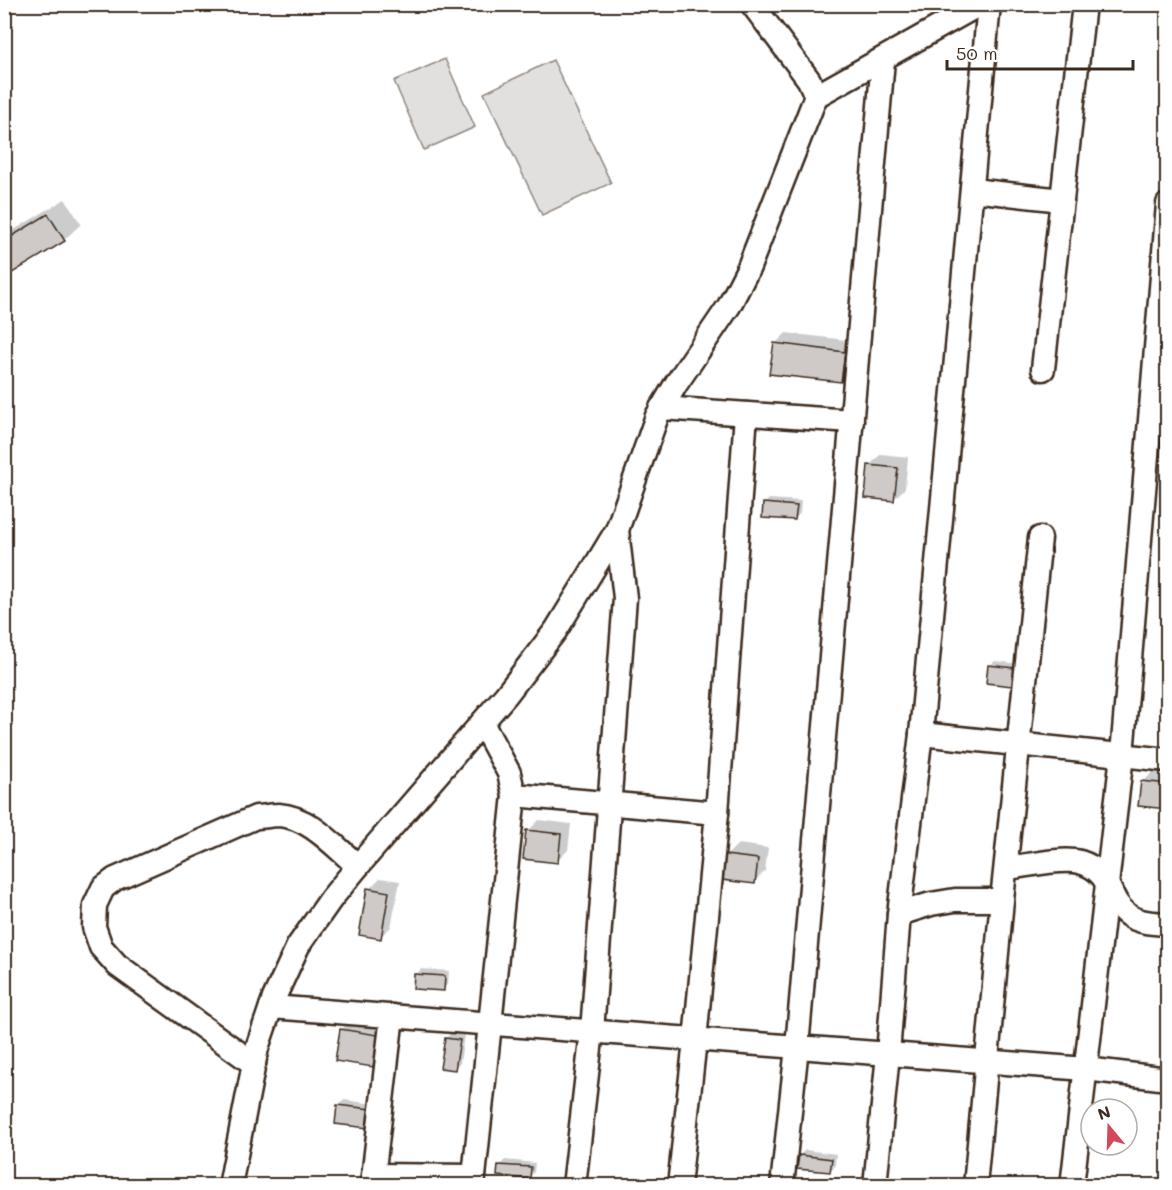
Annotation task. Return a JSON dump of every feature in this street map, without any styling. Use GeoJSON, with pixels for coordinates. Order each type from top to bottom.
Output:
{"type":"FeatureCollection","features":[{"type":"Feature","properties":{"kind":"street"},"geometry":{"type":"LineString","coordinates":[[752,4],[809,80],[816,96]]}},
{"type":"Feature","properties":{"kind":"street"},"geometry":{"type":"LineString","coordinates":[[230,1185],[254,1064],[271,1007],[298,946],[331,899],[482,723],[555,630],[616,530],[661,408],[729,306],[749,267],[816,96],[980,4]]}},
{"type":"Feature","properties":{"kind":"street"},"geometry":{"type":"LineString","coordinates":[[875,1185],[899,914],[921,734],[989,4]]}},
{"type":"Feature","properties":{"kind":"street"},"geometry":{"type":"LineString","coordinates":[[1042,369],[1084,4]]}},
{"type":"Feature","properties":{"kind":"street"},"geometry":{"type":"LineString","coordinates":[[782,1185],[797,1047],[883,60]]}},
{"type":"Feature","properties":{"kind":"street"},"geometry":{"type":"LineString","coordinates":[[972,190],[1062,200]]}},
{"type":"Feature","properties":{"kind":"street"},"geometry":{"type":"LineString","coordinates":[[1072,1185],[1109,884],[1122,755],[1167,204]]}},
{"type":"Feature","properties":{"kind":"street"},"geometry":{"type":"LineString","coordinates":[[661,408],[852,421]]}},
{"type":"Feature","properties":{"kind":"street"},"geometry":{"type":"LineString","coordinates":[[679,1185],[717,813],[746,414]]}},
{"type":"Feature","properties":{"kind":"street"},"geometry":{"type":"LineString","coordinates":[[574,1185],[592,1032],[625,598],[616,530]]}},
{"type":"Feature","properties":{"kind":"street"},"geometry":{"type":"LineString","coordinates":[[975,1185],[1040,538]]}},
{"type":"Feature","properties":{"kind":"street"},"geometry":{"type":"LineString","coordinates":[[392,1016],[373,1180],[473,1181],[514,795],[509,774],[482,723]]}},
{"type":"Feature","properties":{"kind":"street"},"geometry":{"type":"LineString","coordinates":[[921,734],[1167,760]]}},
{"type":"Feature","properties":{"kind":"street"},"geometry":{"type":"LineString","coordinates":[[514,795],[717,813]]}},
{"type":"Feature","properties":{"kind":"street"},"geometry":{"type":"LineString","coordinates":[[254,1064],[117,965],[101,947],[94,927],[95,905],[103,888],[115,879],[256,817],[278,815],[291,817],[309,825],[358,866]]}},
{"type":"Feature","properties":{"kind":"street"},"geometry":{"type":"LineString","coordinates":[[1007,868],[1078,862],[1096,870],[1109,884],[1114,901],[1128,915],[1144,922],[1167,924]]}},
{"type":"Feature","properties":{"kind":"street"},"geometry":{"type":"LineString","coordinates":[[899,914],[931,904],[955,900],[1002,900]]}},
{"type":"Feature","properties":{"kind":"street"},"geometry":{"type":"LineString","coordinates":[[271,1007],[987,1061],[1086,1069],[1167,1079]]}},
{"type":"Feature","properties":{"kind":"shaded area"},"geometry":{"type":"Polygon","coordinates":[[[445,59],[475,127],[424,150],[394,81],[445,59]]]}},
{"type":"Feature","properties":{"kind":"shaded area"},"geometry":{"type":"Polygon","coordinates":[[[553,60],[611,183],[542,215],[484,93],[553,60]]]}},
{"type":"Feature","properties":{"kind":"building"},"geometry":{"type":"Polygon","coordinates":[[[48,214],[65,241],[4,278],[4,241],[48,214]]]}},
{"type":"Feature","properties":{"kind":"building"},"geometry":{"type":"Polygon","coordinates":[[[774,343],[845,352],[841,382],[769,374],[774,343]]]}},
{"type":"Feature","properties":{"kind":"building"},"geometry":{"type":"Polygon","coordinates":[[[868,465],[898,468],[894,501],[865,498],[868,465]]]}},
{"type":"Feature","properties":{"kind":"building"},"geometry":{"type":"Polygon","coordinates":[[[763,503],[797,506],[795,520],[762,518],[763,503]]]}},
{"type":"Feature","properties":{"kind":"building"},"geometry":{"type":"Polygon","coordinates":[[[988,665],[1023,669],[1021,687],[986,683],[988,665]]]}},
{"type":"Feature","properties":{"kind":"building"},"geometry":{"type":"Polygon","coordinates":[[[1141,781],[1168,784],[1168,809],[1138,806],[1141,781]]]}},
{"type":"Feature","properties":{"kind":"building"},"geometry":{"type":"Polygon","coordinates":[[[526,830],[561,834],[558,863],[523,859],[526,830]]]}},
{"type":"Feature","properties":{"kind":"building"},"geometry":{"type":"Polygon","coordinates":[[[725,855],[758,859],[755,884],[722,880],[725,855]]]}},
{"type":"Feature","properties":{"kind":"building"},"geometry":{"type":"Polygon","coordinates":[[[367,888],[389,892],[381,939],[359,935],[367,888]]]}},
{"type":"Feature","properties":{"kind":"building"},"geometry":{"type":"Polygon","coordinates":[[[414,974],[445,976],[444,991],[413,989],[414,974]]]}},
{"type":"Feature","properties":{"kind":"building"},"geometry":{"type":"Polygon","coordinates":[[[340,1029],[378,1035],[373,1067],[335,1061],[340,1029]]]}},
{"type":"Feature","properties":{"kind":"building"},"geometry":{"type":"Polygon","coordinates":[[[445,1038],[460,1040],[455,1070],[440,1068],[445,1038]]]}},
{"type":"Feature","properties":{"kind":"building"},"geometry":{"type":"Polygon","coordinates":[[[337,1105],[371,1109],[368,1128],[335,1124],[337,1105]]]}},
{"type":"Feature","properties":{"kind":"building"},"geometry":{"type":"Polygon","coordinates":[[[799,1155],[832,1159],[830,1172],[797,1169],[799,1155]]]}},
{"type":"Feature","properties":{"kind":"building"},"geometry":{"type":"Polygon","coordinates":[[[498,1165],[531,1167],[530,1179],[497,1176],[498,1165]]]}}]}
